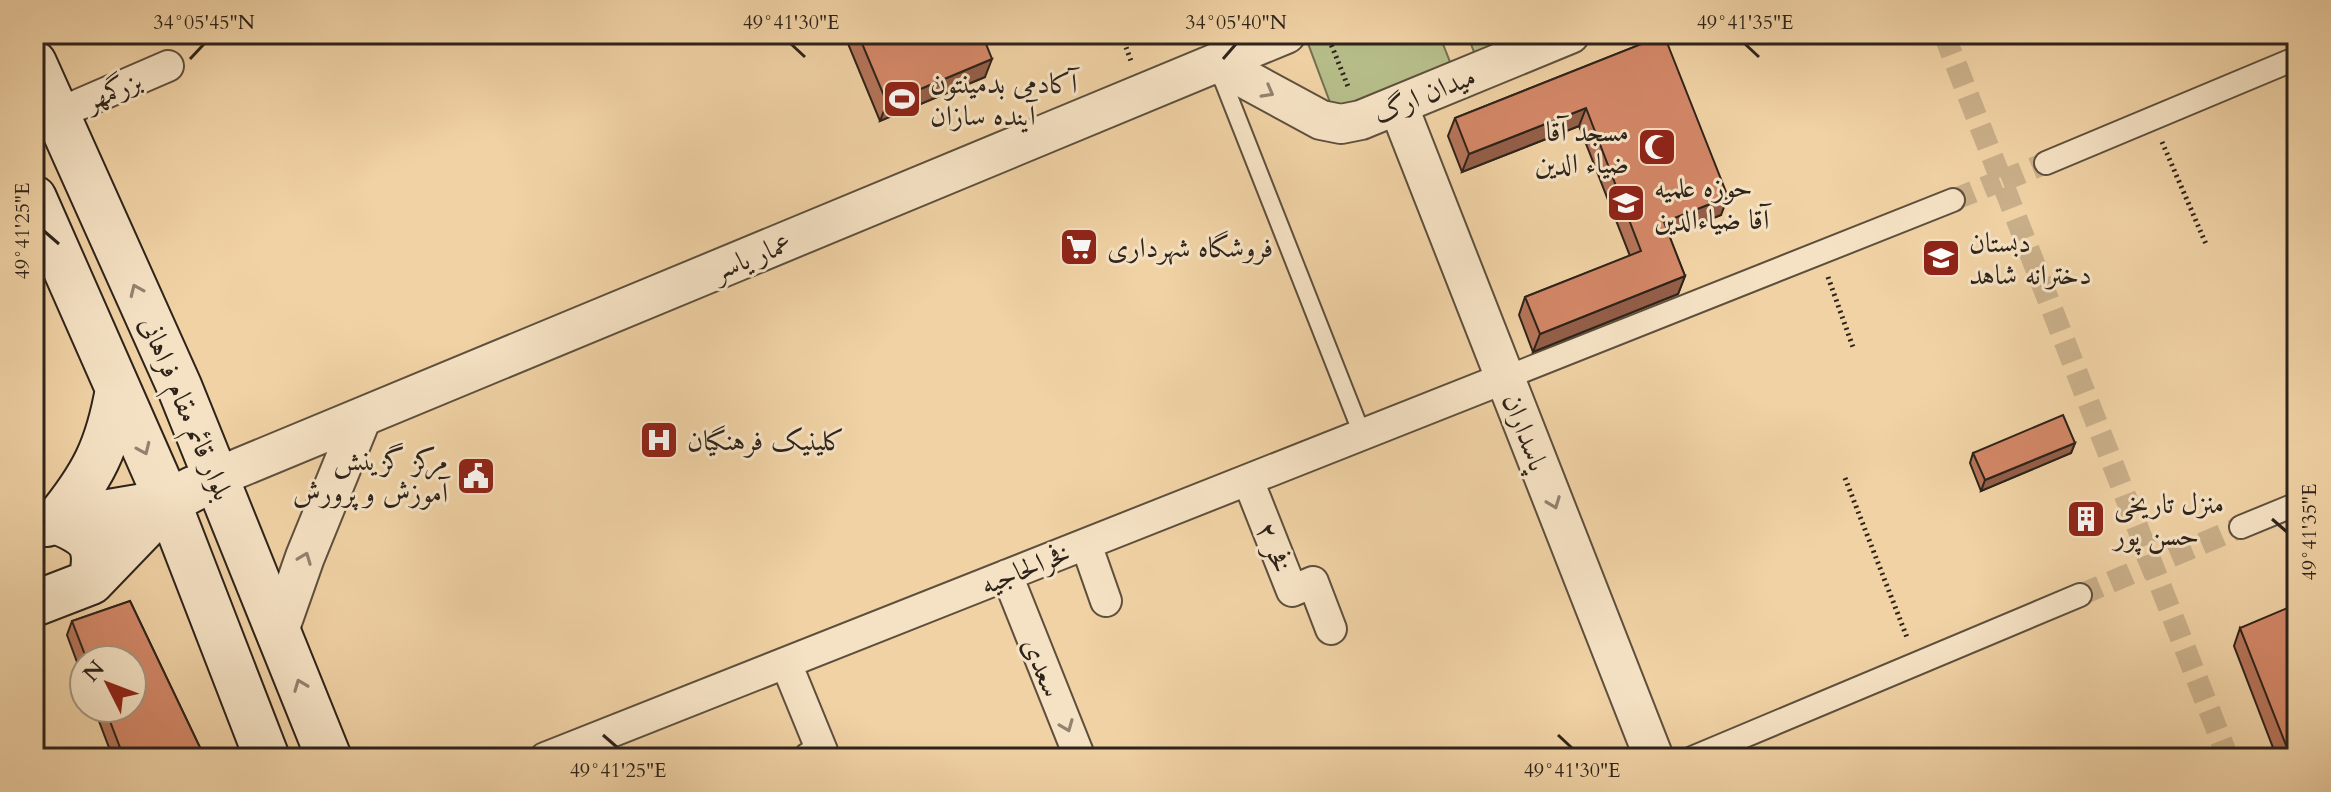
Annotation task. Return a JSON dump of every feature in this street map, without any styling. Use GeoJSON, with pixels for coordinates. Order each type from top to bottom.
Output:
{"type":"FeatureCollection","features":[{"type":"Feature","properties":{"kind":"main road","name":"بلوار قائم مقام فراهانی"},"geometry":{"type":"LineString","coordinates":[[34,63],[179,386],[329,758]]}},
{"type":"Feature","properties":{"kind":"main road","name":"بلوار قائم مقام فراهانی"},"geometry":{"type":"LineString","coordinates":[[34,198],[168,502],[267,758]]}},
{"type":"Feature","properties":{"kind":"main road"},"geometry":{"type":"LineString","coordinates":[[45,525],[82,489],[94,469],[110,432],[118,389]]}},
{"type":"Feature","properties":{"kind":"main road"},"geometry":{"type":"LineString","coordinates":[[45,525],[168,502],[217,477]]}},
{"type":"Feature","properties":{"kind":"main road"},"geometry":{"type":"LineString","coordinates":[[34,604],[91,582],[168,502]]}},
{"type":"Feature","properties":{"kind":"main road"},"geometry":{"type":"LineString","coordinates":[[45,525],[78,531],[90,542],[96,560],[91,582]]}},
{"type":"Feature","properties":{"kind":"street","name":"عمار یاسر"},"geometry":{"type":"LineString","coordinates":[[217,477],[1286,34]]}},
{"type":"Feature","properties":{"kind":"street","name":"میدان ارگ"},"geometry":{"type":"LineString","coordinates":[[1216,63],[1321,120],[1341,124],[1361,120],[1570,34]]}},
{"type":"Feature","properties":{"kind":"street"},"geometry":{"type":"LineString","coordinates":[[2046,163],[2297,58]]}},
{"type":"Feature","properties":{"kind":"street","name":"بزرگمهر"},"geometry":{"type":"LineString","coordinates":[[57,114],[168,66]]}},
{"type":"Feature","properties":{"kind":"street","name":"پاسداران"},"geometry":{"type":"LineString","coordinates":[[1398,105],[1654,758]]}},
{"type":"Feature","properties":{"kind":"street"},"geometry":{"type":"LineString","coordinates":[[1505,378],[1953,200]]}},
{"type":"Feature","properties":{"kind":"street","name":"فخرالحاجیه"},"geometry":{"type":"LineString","coordinates":[[545,758],[1505,378]]}},
{"type":"Feature","properties":{"kind":"street"},"geometry":{"type":"LineString","coordinates":[[279,631],[305,557],[362,417]]}},
{"type":"Feature","properties":{"kind":"street","name":"فخر ۲"},"geometry":{"type":"LineString","coordinates":[[1248,480],[1292,591],[1313,582],[1331,629]]}},
{"type":"Feature","properties":{"kind":"street"},"geometry":{"type":"LineString","coordinates":[[2241,527],[2297,504]]}},
{"type":"Feature","properties":{"kind":"street"},"geometry":{"type":"LineString","coordinates":[[1086,544],[1106,601]]}},
{"type":"Feature","properties":{"kind":"street","name":"سعدی"},"geometry":{"type":"LineString","coordinates":[[1007,575],[1080,758]]}},
{"type":"Feature","properties":{"kind":"street"},"geometry":{"type":"LineString","coordinates":[[1692,758],[2080,595]]}},
{"type":"Feature","properties":{"kind":"street"},"geometry":{"type":"LineString","coordinates":[[786,663],[822,751],[809,758]]}},
{"type":"Feature","properties":{"kind":"lane"},"geometry":{"type":"LineString","coordinates":[[1216,63],[1362,434]]}},
{"type":"Feature","properties":{"kind":"path"},"geometry":{"type":"LineString","coordinates":[[1327,34],[1361,120]]}},
{"type":"Feature","properties":{"kind":"path"},"geometry":{"type":"LineString","coordinates":[[2152,119],[2206,244]]}},
{"type":"Feature","properties":{"kind":"path"},"geometry":{"type":"LineString","coordinates":[[1819,253],[1854,350]]}},
{"type":"Feature","properties":{"kind":"path"},"geometry":{"type":"LineString","coordinates":[[1845,478],[1917,663]]}},
{"type":"Feature","properties":{"kind":"green space"},"geometry":{"type":"Polygon","coordinates":[[[1317,34],[1439,34],[1452,67],[1334,113],[1306,38],[1317,34]]]}},
{"type":"Feature","properties":{"kind":"green space"},"geometry":{"type":"Polygon","coordinates":[[[1467,34],[1534,34],[1476,57],[1467,34]]]}},
{"type":"Feature","properties":{"kind":"building","name":"آکادمی بدمینتون آینده سازان"},"geometry":{"type":"Polygon","coordinates":[[[858,34],[982,34],[992,59],[887,103],[858,34]]]}},
{"type":"Feature","properties":{"kind":"building"},"geometry":{"type":"Polygon","coordinates":[[[1664,35],[1728,197],[1664,222],[1685,276],[1540,334],[1525,297],[1641,251],[1586,108],[1469,154],[1455,118],[1664,35]]]}},
{"type":"Feature","properties":{"kind":"building"},"geometry":{"type":"Polygon","coordinates":[[[2063,415],[2075,443],[1985,480],[1973,453],[2063,415]]]}},
{"type":"Feature","properties":{"kind":"building"},"geometry":{"type":"Polygon","coordinates":[[[130,601],[205,758],[124,758],[111,724],[148,724],[148,644],[81,644],[72,621],[130,601]]]}},
{"type":"Feature","properties":{"kind":"building"},"geometry":{"type":"Polygon","coordinates":[[[2297,604],[2297,758],[2291,758],[2240,628],[2297,604]]]}},
{"type":"Feature","properties":{"kind":"tunnel"},"geometry":{"type":"LineString","coordinates":[[1944,34],[2228,758]]}},
{"type":"Feature","properties":{"kind":"tunnel"},"geometry":{"type":"LineString","coordinates":[[2002,181],[2046,163]]}},
{"type":"Feature","properties":{"kind":"tunnel"},"geometry":{"type":"LineString","coordinates":[[1953,200],[2000,181]]}},
{"type":"Feature","properties":{"kind":"tunnel"},"geometry":{"type":"LineString","coordinates":[[2080,595],[2241,527]]}},
{"type":"Feature","properties":{"kind":"place","name":"آکادمی بدمینتون آینده سازان"},"geometry":{"type":"Point","coordinates":[902,99]}},
{"type":"Feature","properties":{"kind":"place","name":"مسجد آقا ضیاء الدین"},"geometry":{"type":"Point","coordinates":[1657,147]}},
{"type":"Feature","properties":{"kind":"place","name":"حوزه علمیه آقا ضیاءالدین"},"geometry":{"type":"Point","coordinates":[1626,203]}},
{"type":"Feature","properties":{"kind":"place","name":"فروشگاه شهرداری"},"geometry":{"type":"Point","coordinates":[1079,247]}},
{"type":"Feature","properties":{"kind":"place","name":"دبستان دخترانه شاهد"},"geometry":{"type":"Point","coordinates":[1941,258]}},
{"type":"Feature","properties":{"kind":"place","name":"کلینیک فرهنگیان"},"geometry":{"type":"Point","coordinates":[659,440]}},
{"type":"Feature","properties":{"kind":"place","name":"مرکز گزینش آموزش و پرورش"},"geometry":{"type":"Point","coordinates":[476,476]}},
{"type":"Feature","properties":{"kind":"place","name":"منزل تاریخی حسن پور"},"geometry":{"type":"Point","coordinates":[2086,519]}}]}
